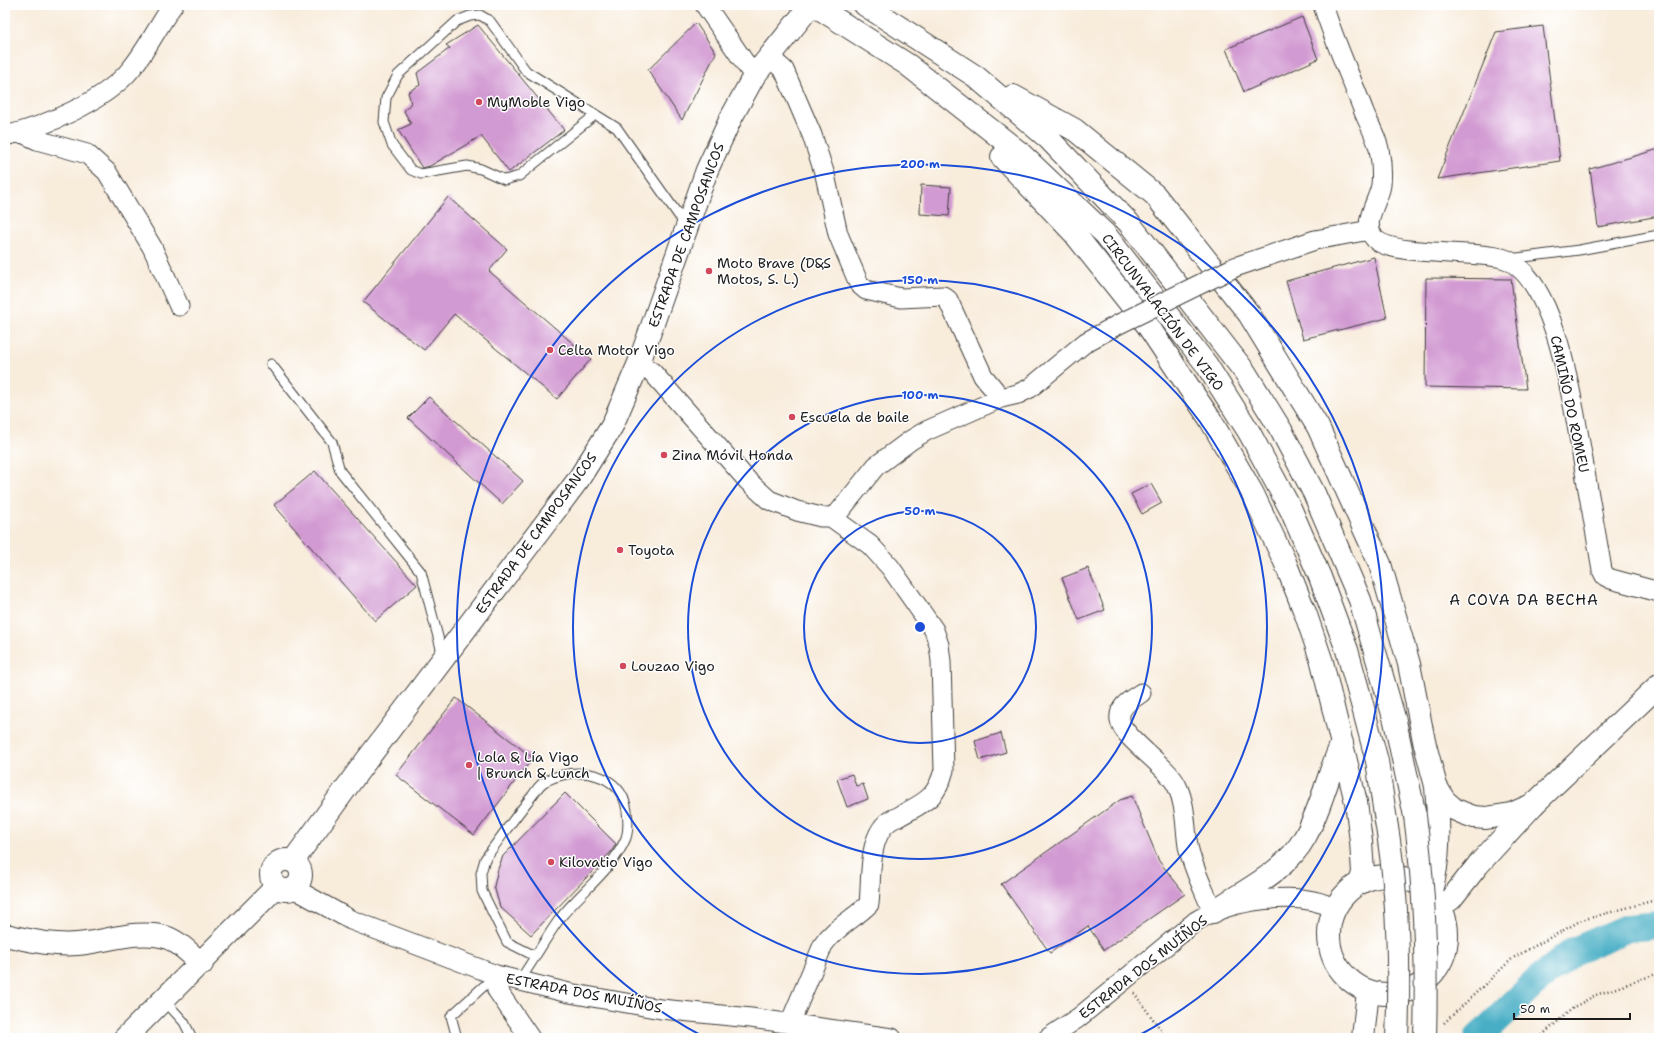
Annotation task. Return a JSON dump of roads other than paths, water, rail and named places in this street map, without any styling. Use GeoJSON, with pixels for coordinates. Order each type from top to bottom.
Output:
{"type":"FeatureCollection","features":[{"type":"Feature","properties":{"kind":"main road","name":"ESTRADA DE CAMPOSANCOS"},"geometry":{"type":"LineString","coordinates":[[125,1038],[202,964],[285,888],[300,882],[301,872],[297,864],[293,861],[443,658],[578,480],[612,426],[639,363],[686,227],[725,131],[754,76],[811,5]]}},
{"type":"Feature","properties":{"kind":"main road","name":"CIRCUNVALACIÓN DE VIGO"},"geometry":{"type":"LineString","coordinates":[[814,5],[908,65],[1020,154],[1105,234],[1206,364],[1249,432],[1291,510],[1320,577],[1347,650],[1377,762],[1392,856],[1396,908],[1399,1000],[1397,1038]]}},
{"type":"Feature","properties":{"kind":"main road","name":"CIRCUNVALACIÓN DE VIGO"},"geometry":{"type":"LineString","coordinates":[[865,5],[975,76],[1048,138],[1129,223],[1245,372],[1281,430],[1314,493],[1360,600],[1395,721],[1415,816],[1421,862],[1426,965],[1425,1038]]}},
{"type":"Feature","properties":{"kind":"main road"},"geometry":{"type":"LineString","coordinates":[[908,65],[920,86],[1007,161],[1074,233],[1148,326],[1210,419],[1253,494],[1285,562],[1306,615],[1322,662],[1356,802],[1363,873],[1360,883]]}},
{"type":"Feature","properties":{"kind":"main road"},"geometry":{"type":"LineString","coordinates":[[975,76],[1075,130],[1155,195],[1249,314],[1318,427],[1380,564],[1409,664],[1424,741],[1436,786],[1438,857],[1434,901]]}},
{"type":"Feature","properties":{"kind":"main road"},"geometry":{"type":"LineString","coordinates":[[1434,901],[1451,899],[1478,865],[1534,804],[1659,685]]}},
{"type":"Feature","properties":{"kind":"main road"},"geometry":{"type":"LineString","coordinates":[[1213,912],[1268,875],[1287,859],[1304,838],[1316,814],[1342,743]]}},
{"type":"Feature","properties":{"kind":"main road"},"geometry":{"type":"LineString","coordinates":[[1436,786],[1444,800],[1454,809],[1474,817],[1500,817],[1534,804]]}},
{"type":"Feature","properties":{"kind":"main road"},"geometry":{"type":"LineString","coordinates":[[1397,878],[1409,881],[1434,901],[1445,925],[1446,945],[1442,957],[1432,973],[1418,986],[1394,994],[1368,991],[1347,978],[1333,957],[1329,933],[1335,909],[1346,894],[1360,883],[1372,879],[1397,878]]}},
{"type":"Feature","properties":{"kind":"main road"},"geometry":{"type":"LineString","coordinates":[[5,936],[51,944],[78,944],[142,934],[165,937],[180,946],[202,964]]}},
{"type":"Feature","properties":{"kind":"main road"},"geometry":{"type":"LineString","coordinates":[[1363,1038],[1368,991]]}},
{"type":"Feature","properties":{"kind":"street"},"geometry":{"type":"LineString","coordinates":[[13,134],[82,106],[114,86],[138,60],[173,5]]}},
{"type":"Feature","properties":{"kind":"street"},"geometry":{"type":"LineString","coordinates":[[705,5],[754,76]]}},
{"type":"Feature","properties":{"kind":"street"},"geometry":{"type":"LineString","coordinates":[[639,363],[652,372],[748,481],[769,500],[797,511],[821,517],[830,517],[838,512],[876,466],[911,440],[926,431],[1001,398],[1018,394],[1030,388],[1086,342],[1119,324],[1235,268],[1315,240],[1370,230],[1369,219],[1381,185],[1379,149],[1323,5]]}},
{"type":"Feature","properties":{"kind":"street"},"geometry":{"type":"LineString","coordinates":[[769,57],[784,70],[812,134],[825,175],[838,234],[858,284],[866,290],[901,298],[943,296],[948,300],[983,376],[1001,398]]}},
{"type":"Feature","properties":{"kind":"street"},"geometry":{"type":"LineString","coordinates":[[13,134],[88,154],[107,172],[152,247],[179,306]]}},
{"type":"Feature","properties":{"kind":"street","name":"CAMIÑO DO ROMEU"},"geometry":{"type":"LineString","coordinates":[[1370,230],[1375,239],[1385,244],[1402,249],[1505,260],[1518,265],[1526,275],[1547,309],[1558,340],[1573,402],[1602,570],[1605,576],[1611,579],[1659,592]]}},
{"type":"Feature","properties":{"kind":"street"},"geometry":{"type":"LineString","coordinates":[[790,1023],[823,945],[830,934],[869,904],[873,848],[882,829],[892,818],[934,795],[940,785],[944,770],[941,661],[939,645],[934,630],[890,567],[870,545],[830,517]]}},
{"type":"Feature","properties":{"kind":"street"},"geometry":{"type":"LineString","coordinates":[[1141,693],[1125,704],[1120,710],[1120,721],[1125,730],[1140,747],[1166,769],[1177,787],[1184,811],[1188,846],[1194,867],[1213,912]]}},
{"type":"Feature","properties":{"kind":"street","name":"ESTRADA DOS MUÍÑOS"},"geometry":{"type":"LineString","coordinates":[[285,888],[351,920],[496,975],[569,993],[661,1009],[790,1023],[892,1038]]}},
{"type":"Feature","properties":{"kind":"street","name":"ESTRADA DOS MUÍÑOS"},"geometry":{"type":"LineString","coordinates":[[1048,1038],[1078,1018],[1196,921],[1213,912],[1256,901],[1287,899],[1308,900],[1325,904],[1335,909]]}},
{"type":"Feature","properties":{"kind":"street"},"geometry":{"type":"LineString","coordinates":[[496,975],[497,990],[530,1038]]}},
{"type":"Feature","properties":{"kind":"lane"},"geometry":{"type":"LineString","coordinates":[[596,115],[519,176],[505,180],[481,169],[467,166],[421,174],[411,170],[392,145],[384,122],[386,98],[398,75],[458,22],[470,16],[480,14],[490,21],[526,71],[617,128],[686,227]]}},
{"type":"Feature","properties":{"kind":"lane"},"geometry":{"type":"LineString","coordinates":[[1505,260],[1580,250],[1659,235]]}},
{"type":"Feature","properties":{"kind":"lane"},"geometry":{"type":"LineString","coordinates":[[271,364],[332,442],[340,471],[421,572],[443,658]]}},
{"type":"Feature","properties":{"kind":"lane"},"geometry":{"type":"LineString","coordinates":[[520,980],[561,917],[610,864],[626,837],[629,821],[626,804],[620,790],[600,776],[579,772],[564,774],[544,781],[485,859],[481,873],[482,891],[507,942],[535,956]]}},
{"type":"Feature","properties":{"kind":"lane"},"geometry":{"type":"LineString","coordinates":[[456,1038],[451,1016],[496,975]]}},
{"type":"Feature","properties":{"kind":"lane"},"geometry":{"type":"LineString","coordinates":[[164,1000],[184,1022],[192,1038]]}},
{"type":"Feature","properties":{"kind":"waterway"},"geometry":{"type":"LineString","coordinates":[[1478,1038],[1539,979],[1574,951],[1628,928],[1659,925]]}},
{"type":"Feature","properties":{"kind":"place","name":"MyMoble Vigo"},"geometry":{"type":"Point","coordinates":[479,102]}},
{"type":"Feature","properties":{"kind":"place","name":"Moto Brave (D&S Motos, S. L.)"},"geometry":{"type":"Point","coordinates":[709,271]}},
{"type":"Feature","properties":{"kind":"place","name":"Celta Motor Vigo"},"geometry":{"type":"Point","coordinates":[550,350]}},
{"type":"Feature","properties":{"kind":"place","name":"Escuela de baile"},"geometry":{"type":"Point","coordinates":[792,417]}},
{"type":"Feature","properties":{"kind":"place","name":"Zina Móvil Honda"},"geometry":{"type":"Point","coordinates":[664,455]}},
{"type":"Feature","properties":{"kind":"place","name":"Toyota"},"geometry":{"type":"Point","coordinates":[620,550]}},
{"type":"Feature","properties":{"kind":"place","name":"Louzao Vigo"},"geometry":{"type":"Point","coordinates":[623,666]}},
{"type":"Feature","properties":{"kind":"place","name":"Lola & Lía Vigo | Brunch & Lunch"},"geometry":{"type":"Point","coordinates":[469,765]}},
{"type":"Feature","properties":{"kind":"place","name":"Kilovatio Vigo"},"geometry":{"type":"Point","coordinates":[551,862]}},
{"type":"Feature","properties":{"kind":"district","name":"A COVA DA BECHA"},"geometry":{"type":"Point","coordinates":[1524,600]}}]}
